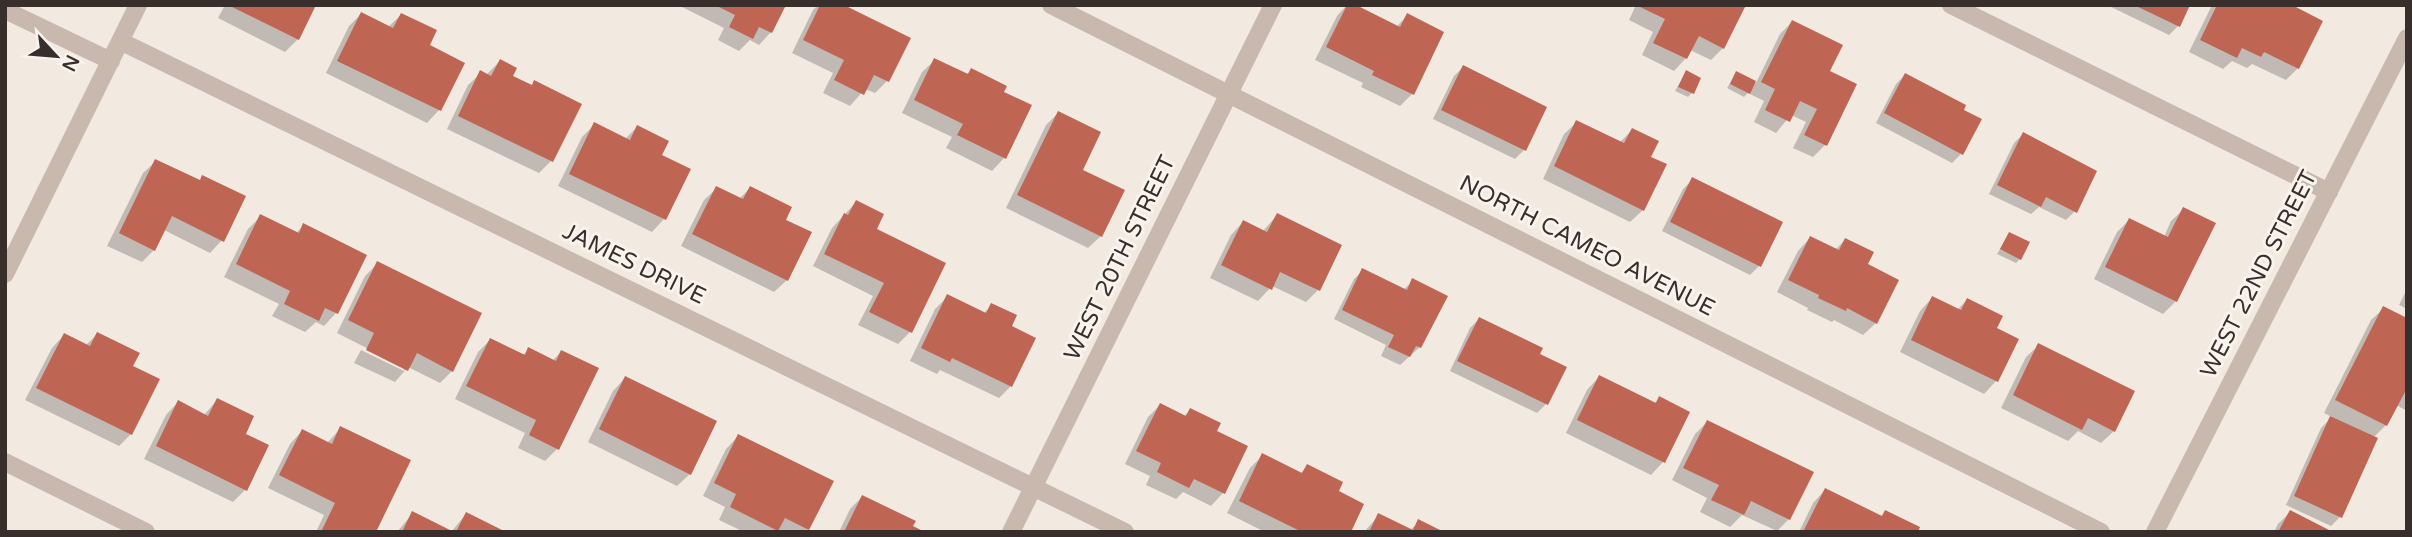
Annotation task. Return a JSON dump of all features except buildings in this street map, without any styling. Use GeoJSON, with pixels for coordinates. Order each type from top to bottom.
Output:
{"type":"FeatureCollection","features":[{"type":"Feature","properties":{"kind":"street"},"geometry":{"type":"LineString","coordinates":[[5,274],[138,5]]}},
{"type":"Feature","properties":{"kind":"street","name":"NORTH CAMEO AVENUE"},"geometry":{"type":"LineString","coordinates":[[1051,5],[2101,532]]}},
{"type":"Feature","properties":{"kind":"street","name":"WEST 20TH STREET"},"geometry":{"type":"LineString","coordinates":[[1011,532],[1273,5]]}},
{"type":"Feature","properties":{"kind":"street"},"geometry":{"type":"LineString","coordinates":[[1951,5],[2329,192]]}},
{"type":"Feature","properties":{"kind":"street"},"geometry":{"type":"LineString","coordinates":[[5,10],[111,61]]}},
{"type":"Feature","properties":{"kind":"street","name":"WEST 22ND STREET"},"geometry":{"type":"LineString","coordinates":[[2155,532],[2407,38]]}},
{"type":"Feature","properties":{"kind":"street","name":"JAMES DRIVE"},"geometry":{"type":"LineString","coordinates":[[120,41],[1125,532]]}},
{"type":"Feature","properties":{"kind":"street"},"geometry":{"type":"LineString","coordinates":[[5,462],[146,532]]}}]}
